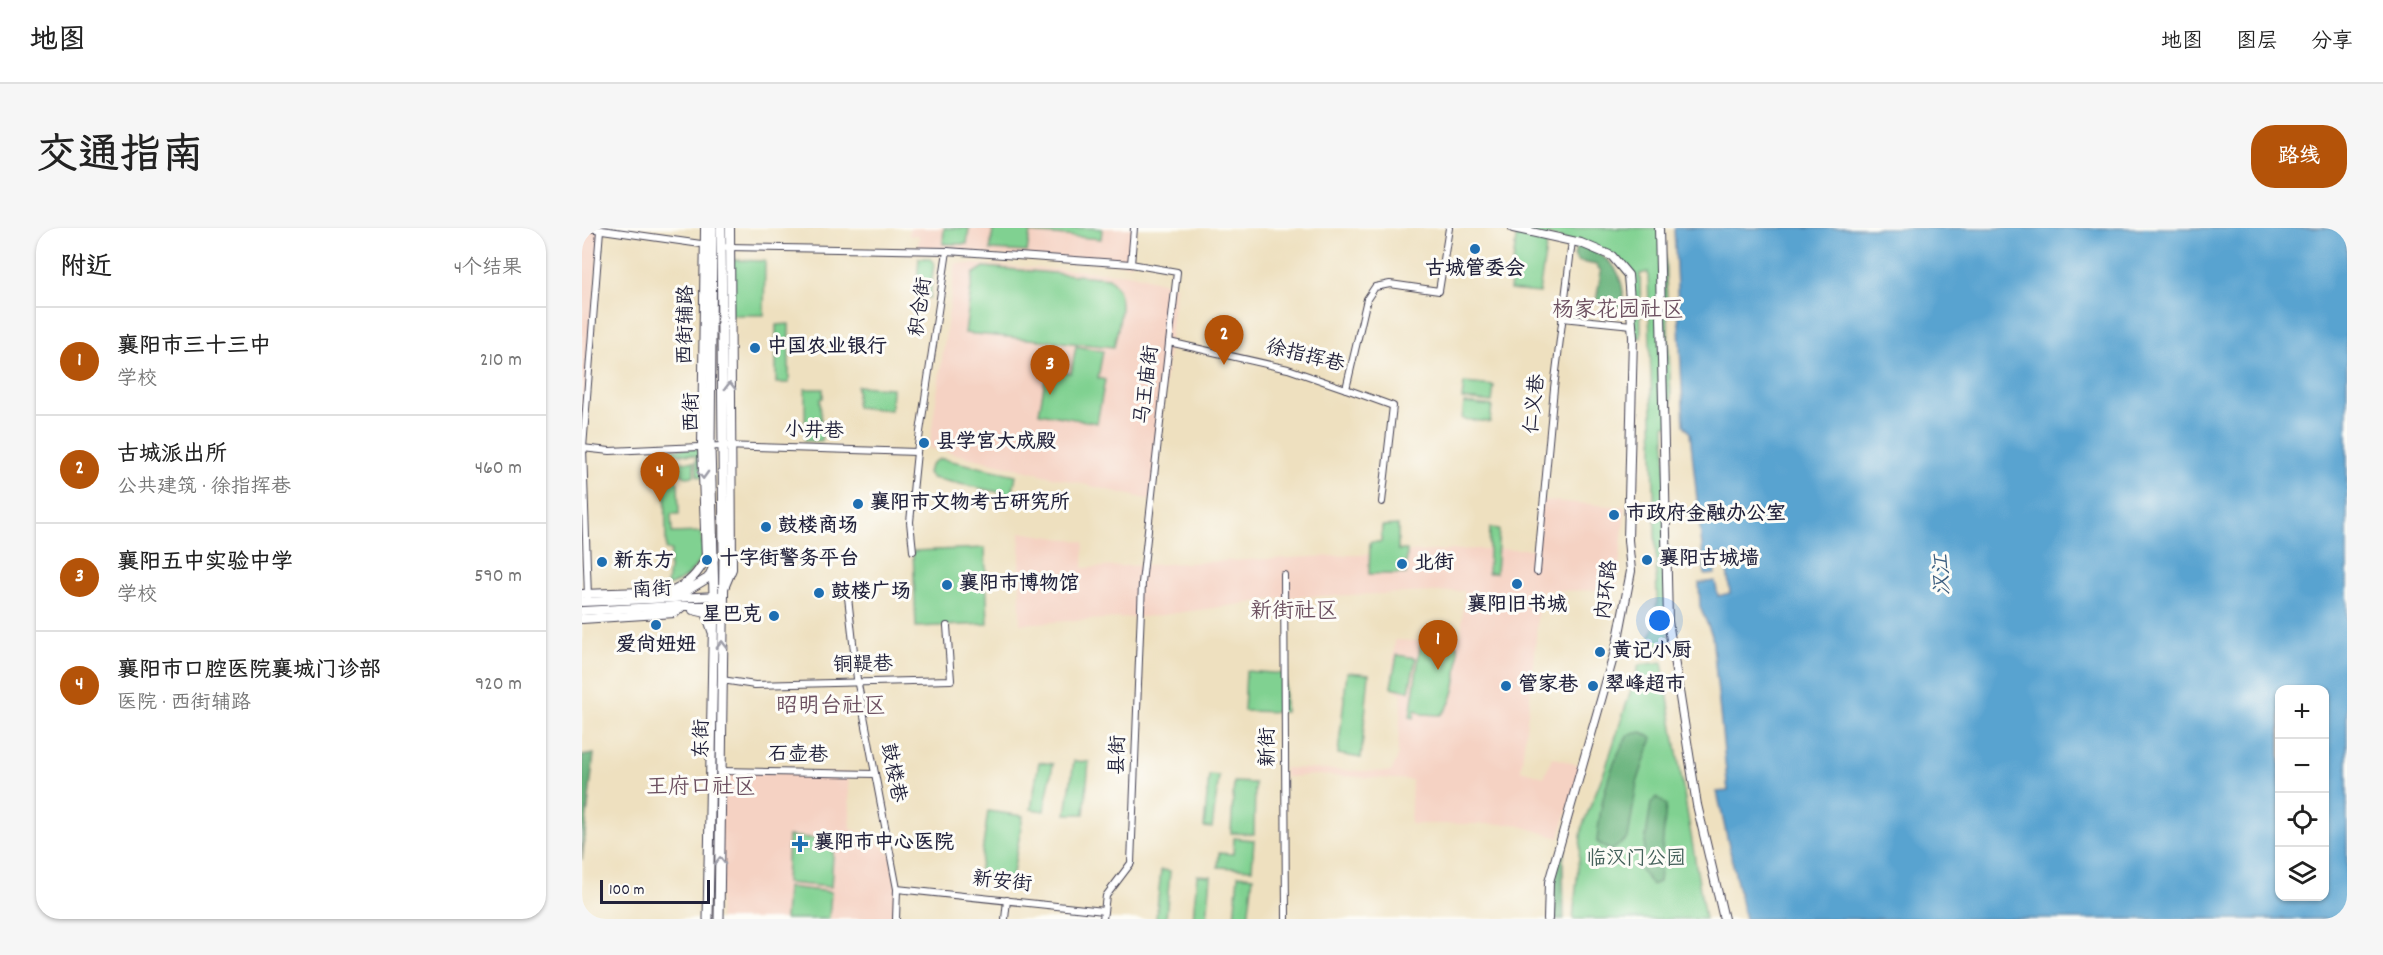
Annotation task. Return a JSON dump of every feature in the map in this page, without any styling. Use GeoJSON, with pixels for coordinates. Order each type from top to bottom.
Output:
{"type":"FeatureCollection","features":[{"type":"Feature","properties":{"kind":"main road","name":"西街"},"geometry":{"type":"LineString","coordinates":[[712,228],[717,246],[726,446],[720,599]]}},
{"type":"Feature","properties":{"kind":"main road","name":"西街"},"geometry":{"type":"LineString","coordinates":[[720,599],[710,558],[706,447],[717,246],[721,228]]}},
{"type":"Feature","properties":{"kind":"main road"},"geometry":{"type":"LineString","coordinates":[[677,604],[708,578],[710,558]]}},
{"type":"Feature","properties":{"kind":"main road","name":"南街"},"geometry":{"type":"LineString","coordinates":[[585,598],[677,604]]}},
{"type":"Feature","properties":{"kind":"main road","name":"南街"},"geometry":{"type":"LineString","coordinates":[[582,611],[720,599]]}},
{"type":"Feature","properties":{"kind":"main road","name":"东街"},"geometry":{"type":"LineString","coordinates":[[708,919],[712,633],[720,599]]}},
{"type":"Feature","properties":{"kind":"main road","name":"东街"},"geometry":{"type":"LineString","coordinates":[[719,919],[722,680],[720,599]]}},
{"type":"Feature","properties":{"kind":"main road"},"geometry":{"type":"LineString","coordinates":[[677,604],[706,613],[712,633]]}},
{"type":"Feature","properties":{"kind":"street"},"geometry":{"type":"LineString","coordinates":[[588,228],[717,246],[947,251],[1131,264],[1134,228]]}},
{"type":"Feature","properties":{"kind":"street"},"geometry":{"type":"LineString","coordinates":[[705,228],[717,246]]}},
{"type":"Feature","properties":{"kind":"street"},"geometry":{"type":"LineString","coordinates":[[717,246],[730,228]]}},
{"type":"Feature","properties":{"kind":"street","name":"徐指挥巷"},"geometry":{"type":"LineString","coordinates":[[1169,342],[1288,369],[1346,388],[1367,299],[1375,287],[1390,284],[1438,291],[1449,228]]}},
{"type":"Feature","properties":{"kind":"street","name":"内环路"},"geometry":{"type":"LineString","coordinates":[[1513,228],[1572,241],[1612,255],[1628,275],[1632,325],[1628,540],[1631,571],[1617,644],[1549,882],[1548,919]]}},
{"type":"Feature","properties":{"kind":"street"},"geometry":{"type":"LineString","coordinates":[[1659,228],[1668,621],[1697,805],[1724,919]]}},
{"type":"Feature","properties":{"kind":"street"},"geometry":{"type":"LineString","coordinates":[[600,230],[583,448],[585,598],[673,591],[686,584],[710,558]]}},
{"type":"Feature","properties":{"kind":"street","name":"仁义巷"},"geometry":{"type":"LineString","coordinates":[[1537,572],[1562,318],[1572,241]]}},
{"type":"Feature","properties":{"kind":"street","name":"积仓街"},"geometry":{"type":"LineString","coordinates":[[913,551],[910,522],[917,452],[947,251]]}},
{"type":"Feature","properties":{"kind":"street","name":"马王庙街"},"geometry":{"type":"LineString","coordinates":[[1131,264],[1177,272],[1142,583]]}},
{"type":"Feature","properties":{"kind":"street"},"geometry":{"type":"LineString","coordinates":[[1562,318],[1632,325]]}},
{"type":"Feature","properties":{"kind":"street"},"geometry":{"type":"LineString","coordinates":[[1346,388],[1393,406],[1382,502]]}},
{"type":"Feature","properties":{"kind":"street","name":"小井巷"},"geometry":{"type":"LineString","coordinates":[[583,448],[610,451],[726,446],[917,452]]}},
{"type":"Feature","properties":{"kind":"street","name":"新街"},"geometry":{"type":"LineString","coordinates":[[1284,575],[1286,919]]}},
{"type":"Feature","properties":{"kind":"street","name":"县街"},"geometry":{"type":"LineString","coordinates":[[1103,919],[1106,896],[1131,863],[1142,583]]}},
{"type":"Feature","properties":{"kind":"street","name":"鼓楼巷"},"geometry":{"type":"LineString","coordinates":[[848,597],[858,683],[897,889],[896,919]]}},
{"type":"Feature","properties":{"kind":"street"},"geometry":{"type":"LineString","coordinates":[[582,619],[675,613],[677,604]]}},
{"type":"Feature","properties":{"kind":"street","name":"铜鞮巷"},"geometry":{"type":"LineString","coordinates":[[722,680],[756,685],[951,680],[947,626]]}},
{"type":"Feature","properties":{"kind":"street","name":"石壶巷"},"geometry":{"type":"LineString","coordinates":[[721,771],[875,774]]}},
{"type":"Feature","properties":{"kind":"street","name":"新安街"},"geometry":{"type":"LineString","coordinates":[[897,889],[1104,911]]}},
{"type":"Feature","properties":{"kind":"street"},"geometry":{"type":"LineString","coordinates":[[1005,919],[1006,900]]}},
{"type":"Feature","properties":{"kind":"shaded area"},"geometry":{"type":"Polygon","coordinates":[[[582,228],[600,230],[582,448],[582,228]]]}},
{"type":"Feature","properties":{"kind":"shaded area"},"geometry":{"type":"Polygon","coordinates":[[[909,228],[1134,228],[1131,264],[918,250],[919,235],[909,236],[909,228]]]}},
{"type":"Feature","properties":{"kind":"shaded area"},"geometry":{"type":"Polygon","coordinates":[[[956,263],[1133,274],[1176,286],[1151,500],[929,448],[956,263]]]}},
{"type":"Feature","properties":{"kind":"shaded area"},"geometry":{"type":"Polygon","coordinates":[[[1540,500],[1625,507],[1617,590],[1539,591],[1535,654],[1521,770],[1544,777],[1552,757],[1581,766],[1559,838],[1514,824],[1410,824],[1412,780],[1321,775],[1285,777],[1285,768],[1391,772],[1397,759],[1402,694],[1391,687],[1395,640],[1418,641],[1425,635],[1435,633],[1461,635],[1464,591],[1293,597],[1155,616],[1020,624],[1020,532],[1084,542],[1083,568],[1475,549],[1534,549],[1540,500]]]}},
{"type":"Feature","properties":{"kind":"shaded area","name":"襄阳市中心医院"},"geometry":{"type":"Polygon","coordinates":[[[721,771],[848,773],[851,829],[869,835],[890,853],[897,889],[896,919],[719,919],[721,771]]]}},
{"type":"Feature","properties":{"kind":"green space"},"geometry":{"type":"Polygon","coordinates":[[[944,228],[969,228],[967,244],[943,244],[944,228]]]}},
{"type":"Feature","properties":{"kind":"green space"},"geometry":{"type":"Polygon","coordinates":[[[989,228],[1102,229],[1101,239],[1030,233],[1027,252],[990,250],[993,230],[989,228]]]}},
{"type":"Feature","properties":{"kind":"green space"},"geometry":{"type":"Polygon","coordinates":[[[1513,228],[1664,228],[1672,424],[1665,425],[1668,645],[1647,644],[1654,628],[1657,600],[1648,272],[1640,274],[1641,338],[1633,337],[1628,275],[1612,256],[1548,235],[1539,293],[1510,290],[1517,229],[1513,228]]]}},
{"type":"Feature","properties":{"kind":"green space"},"geometry":{"type":"Polygon","coordinates":[[[1581,245],[1608,260],[1617,271],[1623,289],[1618,308],[1596,302],[1601,271],[1596,265],[1577,261],[1574,255],[1577,246],[1581,245]]]}},
{"type":"Feature","properties":{"kind":"green space"},"geometry":{"type":"Polygon","coordinates":[[[919,258],[929,258],[934,262],[930,298],[916,296],[919,258]]]}},
{"type":"Feature","properties":{"kind":"green space"},"geometry":{"type":"Polygon","coordinates":[[[730,260],[765,261],[764,315],[730,315],[730,260]]]}},
{"type":"Feature","properties":{"kind":"green space"},"geometry":{"type":"Polygon","coordinates":[[[984,267],[1109,278],[1115,285],[1121,301],[1120,320],[1114,347],[965,333],[973,274],[984,267]]]}},
{"type":"Feature","properties":{"kind":"green space"},"geometry":{"type":"Polygon","coordinates":[[[789,324],[789,383],[776,383],[776,325],[789,324]]]}},
{"type":"Feature","properties":{"kind":"green space"},"geometry":{"type":"Polygon","coordinates":[[[1076,346],[1103,351],[1098,378],[1105,380],[1097,423],[1039,413],[1047,369],[1071,373],[1076,346]]]}},
{"type":"Feature","properties":{"kind":"green space"},"geometry":{"type":"Polygon","coordinates":[[[1464,383],[1494,386],[1492,402],[1462,399],[1464,383]]]}},
{"type":"Feature","properties":{"kind":"green space"},"geometry":{"type":"Polygon","coordinates":[[[857,386],[892,388],[891,410],[856,407],[857,386]]]}},
{"type":"Feature","properties":{"kind":"green space"},"geometry":{"type":"Polygon","coordinates":[[[805,389],[823,389],[823,398],[820,399],[822,441],[805,441],[805,389]]]}},
{"type":"Feature","properties":{"kind":"green space"},"geometry":{"type":"Polygon","coordinates":[[[1464,403],[1492,406],[1490,422],[1462,419],[1464,403]]]}},
{"type":"Feature","properties":{"kind":"green space"},"geometry":{"type":"Polygon","coordinates":[[[702,447],[703,477],[697,476],[696,456],[676,453],[672,455],[672,461],[694,462],[694,476],[686,477],[680,473],[674,477],[678,484],[679,514],[671,514],[672,533],[702,532],[703,555],[688,575],[679,582],[667,586],[671,550],[666,550],[665,450],[702,447]]]}},
{"type":"Feature","properties":{"kind":"green space"},"geometry":{"type":"Polygon","coordinates":[[[942,459],[1016,475],[1012,495],[932,478],[928,473],[931,465],[942,459]]]}},
{"type":"Feature","properties":{"kind":"green space"},"geometry":{"type":"Polygon","coordinates":[[[1398,525],[1398,550],[1407,550],[1406,574],[1369,574],[1370,542],[1381,542],[1382,526],[1398,525]]]}},
{"type":"Feature","properties":{"kind":"green space"},"geometry":{"type":"Polygon","coordinates":[[[1490,528],[1499,529],[1496,573],[1488,573],[1490,528]]]}},
{"type":"Feature","properties":{"kind":"green space"},"geometry":{"type":"Polygon","coordinates":[[[985,548],[988,624],[916,627],[913,551],[985,548]]]}},
{"type":"Feature","properties":{"kind":"green space"},"geometry":{"type":"Polygon","coordinates":[[[1435,635],[1451,637],[1458,647],[1457,674],[1453,694],[1450,703],[1440,715],[1422,714],[1415,709],[1414,718],[1410,717],[1421,641],[1435,635]]]}},
{"type":"Feature","properties":{"kind":"green space"},"geometry":{"type":"Polygon","coordinates":[[[1397,655],[1416,658],[1409,691],[1391,687],[1397,655]]]}},
{"type":"Feature","properties":{"kind":"green space","name":"临汉门公园"},"geometry":{"type":"Polygon","coordinates":[[[1662,662],[1705,919],[1573,919],[1582,827],[1606,767],[1639,665],[1662,662]]]}},
{"type":"Feature","properties":{"kind":"green space"},"geometry":{"type":"Polygon","coordinates":[[[1246,671],[1285,674],[1285,712],[1244,711],[1246,671]]]}},
{"type":"Feature","properties":{"kind":"green space"},"geometry":{"type":"Polygon","coordinates":[[[1347,672],[1369,674],[1361,758],[1338,754],[1347,672]]]}},
{"type":"Feature","properties":{"kind":"green space"},"geometry":{"type":"Polygon","coordinates":[[[1642,732],[1652,738],[1637,783],[1628,838],[1611,851],[1597,842],[1606,786],[1615,760],[1628,735],[1642,732]]]}},
{"type":"Feature","properties":{"kind":"green space"},"geometry":{"type":"Polygon","coordinates":[[[594,754],[582,860],[582,756],[594,754]]]}},
{"type":"Feature","properties":{"kind":"green space"},"geometry":{"type":"Polygon","coordinates":[[[1074,761],[1089,762],[1084,814],[1066,814],[1074,761]]]}},
{"type":"Feature","properties":{"kind":"green space"},"geometry":{"type":"Polygon","coordinates":[[[1039,762],[1053,764],[1044,811],[1031,809],[1039,762]]]}},
{"type":"Feature","properties":{"kind":"green space"},"geometry":{"type":"Polygon","coordinates":[[[1209,775],[1219,776],[1212,828],[1204,827],[1209,775]]]}},
{"type":"Feature","properties":{"kind":"green space"},"geometry":{"type":"Polygon","coordinates":[[[1234,782],[1255,783],[1254,834],[1231,833],[1234,782]]]}},
{"type":"Feature","properties":{"kind":"green space"},"geometry":{"type":"Polygon","coordinates":[[[1657,797],[1666,805],[1659,882],[1652,885],[1641,870],[1651,803],[1657,797]]]}},
{"type":"Feature","properties":{"kind":"green space"},"geometry":{"type":"Polygon","coordinates":[[[988,811],[1023,816],[1012,879],[979,874],[988,811]]]}},
{"type":"Feature","properties":{"kind":"green space"},"geometry":{"type":"Polygon","coordinates":[[[788,836],[834,840],[831,887],[786,883],[788,836]]]}},
{"type":"Feature","properties":{"kind":"green space"},"geometry":{"type":"Polygon","coordinates":[[[1567,837],[1563,861],[1564,919],[1554,919],[1552,876],[1567,837]]]}},
{"type":"Feature","properties":{"kind":"green space"},"geometry":{"type":"Polygon","coordinates":[[[1234,838],[1254,840],[1252,869],[1218,867],[1219,853],[1233,854],[1234,838]]]}},
{"type":"Feature","properties":{"kind":"green space"},"geometry":{"type":"Polygon","coordinates":[[[1161,870],[1170,871],[1166,919],[1156,919],[1161,870]]]}},
{"type":"Feature","properties":{"kind":"green space"},"geometry":{"type":"Polygon","coordinates":[[[1197,875],[1211,876],[1207,919],[1193,919],[1197,875]]]}},
{"type":"Feature","properties":{"kind":"green space"},"geometry":{"type":"Polygon","coordinates":[[[1238,875],[1253,877],[1248,919],[1234,919],[1238,875]]]}},
{"type":"Feature","properties":{"kind":"green space"},"geometry":{"type":"Polygon","coordinates":[[[787,887],[831,892],[829,919],[785,919],[787,887]]]}},
{"type":"Feature","properties":{"kind":"water","name":"汉江"},"geometry":{"type":"Polygon","coordinates":[[[1674,228],[2347,228],[2347,919],[1745,919],[1717,792],[1728,791],[1712,635],[1700,607],[1699,583],[1715,581],[1718,596],[1730,593],[1725,554],[1713,556],[1715,574],[1705,575],[1690,433],[1684,425],[1674,228]]]}},
{"type":"Feature","properties":{"kind":"place","name":"古城管委会"},"geometry":{"type":"Point","coordinates":[1475,249]}},
{"type":"Feature","properties":{"kind":"place","name":"中国农业银行"},"geometry":{"type":"Point","coordinates":[755,348]}},
{"type":"Feature","properties":{"kind":"place","name":"古城派出所"},"geometry":{"type":"Point","coordinates":[1224,365]}},
{"type":"Feature","properties":{"kind":"place","name":"襄阳五中实验中学"},"geometry":{"type":"Point","coordinates":[1050,395]}},
{"type":"Feature","properties":{"kind":"place","name":"县学宫大成殿"},"geometry":{"type":"Point","coordinates":[924,443]}},
{"type":"Feature","properties":{"kind":"place","name":"襄阳市口腔医院襄城门诊部"},"geometry":{"type":"Point","coordinates":[660,502]}},
{"type":"Feature","properties":{"kind":"place","name":"襄阳市文物考古研究所"},"geometry":{"type":"Point","coordinates":[858,504]}},
{"type":"Feature","properties":{"kind":"place","name":"市政府金融办公室"},"geometry":{"type":"Point","coordinates":[1614,515]}},
{"type":"Feature","properties":{"kind":"place","name":"鼓楼商场"},"geometry":{"type":"Point","coordinates":[766,527]}},
{"type":"Feature","properties":{"kind":"place","name":"十字街警务平台"},"geometry":{"type":"Point","coordinates":[707,560]}},
{"type":"Feature","properties":{"kind":"place","name":"襄阳古城墙"},"geometry":{"type":"Point","coordinates":[1647,560]}},
{"type":"Feature","properties":{"kind":"place","name":"新东方"},"geometry":{"type":"Point","coordinates":[602,562]}},
{"type":"Feature","properties":{"kind":"place","name":"北街"},"geometry":{"type":"Point","coordinates":[1402,564]}},
{"type":"Feature","properties":{"kind":"place","name":"襄阳旧书城"},"geometry":{"type":"Point","coordinates":[1517,584]}},
{"type":"Feature","properties":{"kind":"place","name":"襄阳市博物馆"},"geometry":{"type":"Point","coordinates":[947,585]}},
{"type":"Feature","properties":{"kind":"place","name":"鼓楼广场"},"geometry":{"type":"Point","coordinates":[819,593]}},
{"type":"Feature","properties":{"kind":"place","name":"星巴克"},"geometry":{"type":"Point","coordinates":[774,616]}},
{"type":"Feature","properties":{"kind":"place","name":"爱尚妞妞"},"geometry":{"type":"Point","coordinates":[656,625]}},
{"type":"Feature","properties":{"kind":"place","name":"黄记小厨"},"geometry":{"type":"Point","coordinates":[1600,652]}},
{"type":"Feature","properties":{"kind":"place","name":"襄阳市三十三中"},"geometry":{"type":"Point","coordinates":[1438,670]}},
{"type":"Feature","properties":{"kind":"place","name":"管家巷"},"geometry":{"type":"Point","coordinates":[1506,686]}},
{"type":"Feature","properties":{"kind":"place","name":"翠峰超市"},"geometry":{"type":"Point","coordinates":[1593,686]}},
{"type":"Feature","properties":{"kind":"place","name":"襄阳市中心医院"},"geometry":{"type":"Point","coordinates":[800,844]}},
{"type":"Feature","properties":{"kind":"district","name":"杨家花园社区"},"geometry":{"type":"Point","coordinates":[1618,311]}},
{"type":"Feature","properties":{"kind":"district","name":"新街社区"},"geometry":{"type":"Point","coordinates":[1294,612]}},
{"type":"Feature","properties":{"kind":"district","name":"昭明台社区"},"geometry":{"type":"Point","coordinates":[831,707]}},
{"type":"Feature","properties":{"kind":"district","name":"王府口社区"},"geometry":{"type":"Point","coordinates":[701,788]}}]}
